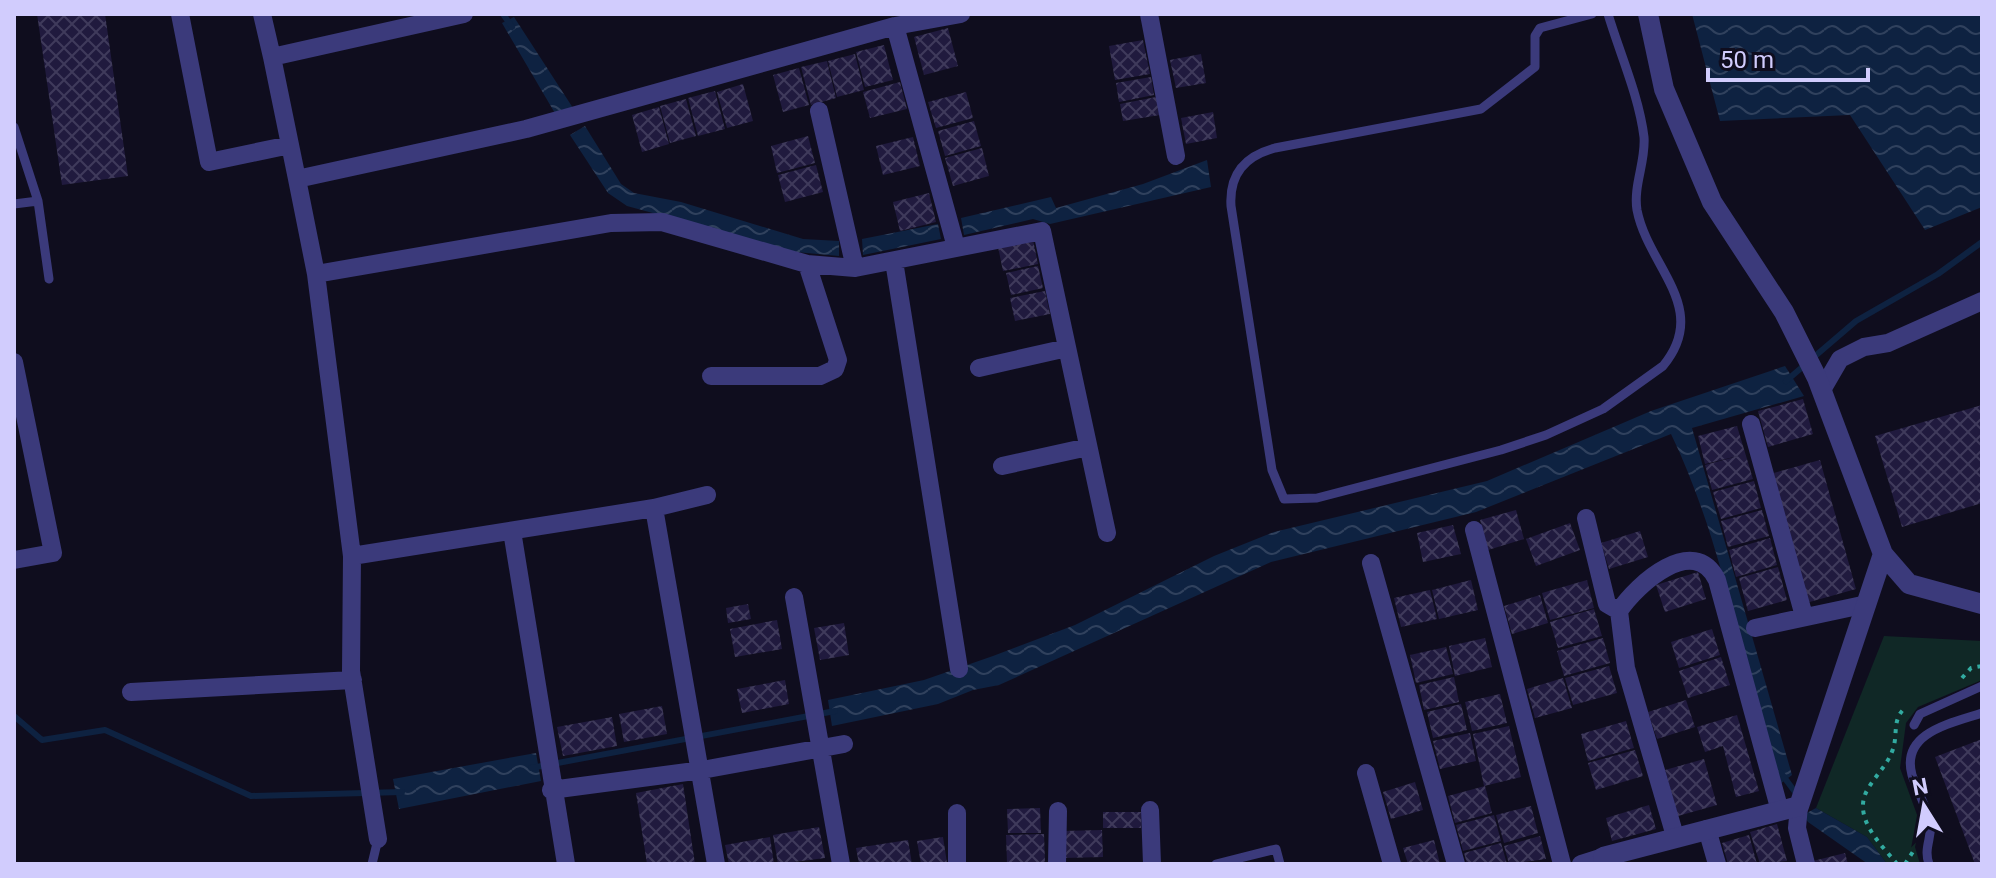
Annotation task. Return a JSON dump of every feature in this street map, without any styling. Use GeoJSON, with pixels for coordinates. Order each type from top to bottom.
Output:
{"type":"FeatureCollection","features":[{"type":"Feature","properties":{"kind":"street"},"geometry":{"type":"LineString","coordinates":[[180,14],[209,162],[290,145]]}},
{"type":"Feature","properties":{"kind":"street"},"geometry":{"type":"LineString","coordinates":[[262,14],[316,274],[352,556],[353,680],[378,839]]}},
{"type":"Feature","properties":{"kind":"street"},"geometry":{"type":"LineString","coordinates":[[272,57],[464,14]]}},
{"type":"Feature","properties":{"kind":"street"},"geometry":{"type":"LineString","coordinates":[[297,179],[526,129],[895,26],[961,14]]}},
{"type":"Feature","properties":{"kind":"street"},"geometry":{"type":"LineString","coordinates":[[1149,14],[1176,156]]}},
{"type":"Feature","properties":{"kind":"street"},"geometry":{"type":"LineString","coordinates":[[1648,14],[1664,89],[1712,202],[1784,312],[1820,384],[1883,554],[1909,584],[1982,604]]}},
{"type":"Feature","properties":{"kind":"street"},"geometry":{"type":"LineString","coordinates":[[895,26],[956,247]]}},
{"type":"Feature","properties":{"kind":"street"},"geometry":{"type":"LineString","coordinates":[[819,111],[855,268]]}},
{"type":"Feature","properties":{"kind":"street"},"geometry":{"type":"LineString","coordinates":[[316,274],[611,223],[662,222],[807,264],[855,268],[1042,231],[1107,533]]}},
{"type":"Feature","properties":{"kind":"street"},"geometry":{"type":"LineString","coordinates":[[894,261],[959,669]]}},
{"type":"Feature","properties":{"kind":"street"},"geometry":{"type":"LineString","coordinates":[[711,376],[820,376],[835,369],[838,360],[807,264]]}},
{"type":"Feature","properties":{"kind":"street"},"geometry":{"type":"LineString","coordinates":[[1820,384],[1840,359],[1864,347],[1888,343],[1982,301]]}},
{"type":"Feature","properties":{"kind":"street"},"geometry":{"type":"LineString","coordinates":[[979,368],[1067,348]]}},
{"type":"Feature","properties":{"kind":"street"},"geometry":{"type":"LineString","coordinates":[[14,362],[53,553],[14,560]]}},
{"type":"Feature","properties":{"kind":"street"},"geometry":{"type":"LineString","coordinates":[[1751,424],[1804,616]]}},
{"type":"Feature","properties":{"kind":"street"},"geometry":{"type":"LineString","coordinates":[[1002,466],[1088,447]]}},
{"type":"Feature","properties":{"kind":"street"},"geometry":{"type":"LineString","coordinates":[[352,556],[654,508],[707,495]]}},
{"type":"Feature","properties":{"kind":"street"},"geometry":{"type":"LineString","coordinates":[[654,508],[716,864]]}},
{"type":"Feature","properties":{"kind":"street"},"geometry":{"type":"LineString","coordinates":[[1586,518],[1607,604],[1619,611]]}},
{"type":"Feature","properties":{"kind":"street"},"geometry":{"type":"LineString","coordinates":[[1474,530],[1562,864]]}},
{"type":"Feature","properties":{"kind":"street"},"geometry":{"type":"LineString","coordinates":[[512,531],[551,790],[566,864]]}},
{"type":"Feature","properties":{"kind":"street"},"geometry":{"type":"LineString","coordinates":[[1789,809],[1883,554]]}},
{"type":"Feature","properties":{"kind":"street"},"geometry":{"type":"LineString","coordinates":[[1675,836],[1626,668],[1619,611],[1641,583],[1656,572],[1697,561],[1711,567],[1806,864]]}},
{"type":"Feature","properties":{"kind":"street"},"geometry":{"type":"LineString","coordinates":[[1371,563],[1456,864]]}},
{"type":"Feature","properties":{"kind":"street"},"geometry":{"type":"LineString","coordinates":[[794,597],[841,864]]}},
{"type":"Feature","properties":{"kind":"street"},"geometry":{"type":"LineString","coordinates":[[1755,628],[1867,604]]}},
{"type":"Feature","properties":{"kind":"street"},"geometry":{"type":"LineString","coordinates":[[131,692],[353,680]]}},
{"type":"Feature","properties":{"kind":"street"},"geometry":{"type":"LineString","coordinates":[[551,790],[702,770],[844,744]]}},
{"type":"Feature","properties":{"kind":"street"},"geometry":{"type":"LineString","coordinates":[[1366,773],[1392,864]]}},
{"type":"Feature","properties":{"kind":"street"},"geometry":{"type":"LineString","coordinates":[[1581,864],[1604,860],[1675,836],[1789,809]]}},
{"type":"Feature","properties":{"kind":"street"},"geometry":{"type":"LineString","coordinates":[[1150,810],[1152,864]]}},
{"type":"Feature","properties":{"kind":"street"},"geometry":{"type":"LineString","coordinates":[[1057,864],[1058,811]]}},
{"type":"Feature","properties":{"kind":"street"},"geometry":{"type":"LineString","coordinates":[[957,813],[957,864]]}},
{"type":"Feature","properties":{"kind":"street"},"geometry":{"type":"LineString","coordinates":[[1707,829],[1717,864]]}},
{"type":"Feature","properties":{"kind":"lane"},"geometry":{"type":"LineString","coordinates":[[1592,14],[1540,28],[1535,36],[1535,67],[1481,109],[1263,151],[1238,170],[1230,194],[1231,206],[1272,470],[1284,499],[1317,498],[1501,450],[1546,435],[1603,409],[1671,357],[1682,335],[1682,321],[1671,284],[1637,210],[1644,139],[1608,14]]}},
{"type":"Feature","properties":{"kind":"lane"},"geometry":{"type":"LineString","coordinates":[[14,127],[38,201],[49,279]]}},
{"type":"Feature","properties":{"kind":"lane"},"geometry":{"type":"LineString","coordinates":[[14,204],[38,201]]}},
{"type":"Feature","properties":{"kind":"lane"},"geometry":{"type":"LineString","coordinates":[[1914,725],[1920,714],[1982,686]]}},
{"type":"Feature","properties":{"kind":"lane"},"geometry":{"type":"LineString","coordinates":[[1929,864],[1925,848],[1930,821],[1912,774],[1911,758],[1929,731],[1982,713]]}},
{"type":"Feature","properties":{"kind":"lane"},"geometry":{"type":"LineString","coordinates":[[372,864],[378,839]]}},
{"type":"Feature","properties":{"kind":"lane"},"geometry":{"type":"LineString","coordinates":[[1216,864],[1276,849],[1280,864]]}},
{"type":"Feature","properties":{"kind":"green space"},"geometry":{"type":"Polygon","coordinates":[[[1884,636],[1982,641],[1982,680],[1918,707],[1906,723],[1900,768],[1920,823],[1915,847],[1920,864],[1887,864],[1867,837],[1816,808],[1884,636]]]}},
{"type":"Feature","properties":{"kind":"water"},"geometry":{"type":"Polygon","coordinates":[[[1692,14],[1982,14],[1982,207],[1925,230],[1850,115],[1720,121],[1692,14]]]}},
{"type":"Feature","properties":{"kind":"water"},"geometry":{"type":"Polygon","coordinates":[[[514,17],[573,108],[556,115],[502,23],[514,17]]]}},
{"type":"Feature","properties":{"kind":"water"},"geometry":{"type":"Polygon","coordinates":[[[585,126],[621,184],[634,193],[681,202],[803,239],[839,241],[839,256],[796,252],[627,206],[608,193],[570,135],[585,126]]]}},
{"type":"Feature","properties":{"kind":"water"},"geometry":{"type":"Polygon","coordinates":[[[1207,160],[1211,187],[1050,224],[1033,219],[964,235],[961,218],[1051,197],[1056,208],[1143,184],[1207,160]]]}},
{"type":"Feature","properties":{"kind":"water"},"geometry":{"type":"Polygon","coordinates":[[[938,224],[941,239],[863,255],[862,239],[938,224]]]}},
{"type":"Feature","properties":{"kind":"water"},"geometry":{"type":"Polygon","coordinates":[[[1785,366],[1804,396],[1692,428],[1792,775],[1776,787],[1719,563],[1671,434],[1476,512],[1271,562],[999,685],[973,690],[938,704],[832,726],[828,700],[924,680],[993,656],[1075,625],[1214,556],[1274,532],[1487,481],[1651,411],[1785,366]]]}},
{"type":"Feature","properties":{"kind":"water"},"geometry":{"type":"Polygon","coordinates":[[[536,753],[541,781],[399,809],[393,779],[536,753]]]}},
{"type":"Feature","properties":{"kind":"water"},"geometry":{"type":"Polygon","coordinates":[[[1816,808],[1867,837],[1887,864],[1868,864],[1808,822],[1803,815],[1816,808]]]}},
{"type":"Feature","properties":{"kind":"building"},"geometry":{"type":"Polygon","coordinates":[[[37,14],[105,14],[128,176],[62,185],[37,14]]]}},
{"type":"Feature","properties":{"kind":"building"},"geometry":{"type":"Polygon","coordinates":[[[948,28],[958,66],[924,75],[914,37],[948,28]]]}},
{"type":"Feature","properties":{"kind":"building"},"geometry":{"type":"Polygon","coordinates":[[[1143,40],[1150,74],[1115,80],[1109,46],[1143,40]]]}},
{"type":"Feature","properties":{"kind":"building"},"geometry":{"type":"Polygon","coordinates":[[[884,45],[893,80],[865,87],[856,52],[884,45]]]}},
{"type":"Feature","properties":{"kind":"building"},"geometry":{"type":"Polygon","coordinates":[[[855,54],[864,90],[837,97],[828,61],[855,54]]]}},
{"type":"Feature","properties":{"kind":"building"},"geometry":{"type":"Polygon","coordinates":[[[1201,54],[1206,83],[1176,88],[1170,60],[1201,54]]]}},
{"type":"Feature","properties":{"kind":"building"},"geometry":{"type":"Polygon","coordinates":[[[827,61],[836,98],[811,105],[801,67],[827,61]]]}},
{"type":"Feature","properties":{"kind":"building"},"geometry":{"type":"Polygon","coordinates":[[[799,68],[809,105],[783,112],[773,75],[799,68]]]}},
{"type":"Feature","properties":{"kind":"building"},"geometry":{"type":"Polygon","coordinates":[[[1151,77],[1154,95],[1119,102],[1116,83],[1151,77]]]}},
{"type":"Feature","properties":{"kind":"building"},"geometry":{"type":"Polygon","coordinates":[[[900,82],[907,109],[870,118],[863,92],[900,82]]]}},
{"type":"Feature","properties":{"kind":"building"},"geometry":{"type":"Polygon","coordinates":[[[743,84],[753,121],[727,128],[717,92],[743,84]]]}},
{"type":"Feature","properties":{"kind":"building"},"geometry":{"type":"Polygon","coordinates":[[[715,91],[725,129],[698,136],[688,98],[715,91]]]}},
{"type":"Feature","properties":{"kind":"building"},"geometry":{"type":"Polygon","coordinates":[[[966,92],[973,118],[936,128],[928,102],[966,92]]]}},
{"type":"Feature","properties":{"kind":"building"},"geometry":{"type":"Polygon","coordinates":[[[1156,97],[1160,115],[1123,121],[1120,104],[1156,97]]]}},
{"type":"Feature","properties":{"kind":"building"},"geometry":{"type":"Polygon","coordinates":[[[686,99],[696,136],[670,143],[660,106],[686,99]]]}},
{"type":"Feature","properties":{"kind":"building"},"geometry":{"type":"Polygon","coordinates":[[[659,107],[669,144],[642,152],[632,115],[659,107]]]}},
{"type":"Feature","properties":{"kind":"building"},"geometry":{"type":"Polygon","coordinates":[[[1213,112],[1217,138],[1186,144],[1181,118],[1213,112]]]}},
{"type":"Feature","properties":{"kind":"building"},"geometry":{"type":"Polygon","coordinates":[[[974,121],[981,146],[945,156],[938,131],[974,121]]]}},
{"type":"Feature","properties":{"kind":"building"},"geometry":{"type":"Polygon","coordinates":[[[808,136],[815,163],[777,173],[771,146],[808,136]]]}},
{"type":"Feature","properties":{"kind":"building"},"geometry":{"type":"Polygon","coordinates":[[[913,137],[920,166],[883,175],[876,146],[913,137]]]}},
{"type":"Feature","properties":{"kind":"building"},"geometry":{"type":"Polygon","coordinates":[[[982,148],[989,176],[953,186],[945,158],[982,148]]]}},
{"type":"Feature","properties":{"kind":"building"},"geometry":{"type":"Polygon","coordinates":[[[816,165],[823,192],[785,202],[778,175],[816,165]]]}},
{"type":"Feature","properties":{"kind":"building"},"geometry":{"type":"Polygon","coordinates":[[[929,193],[936,222],[900,231],[893,202],[929,193]]]}},
{"type":"Feature","properties":{"kind":"building"},"geometry":{"type":"Polygon","coordinates":[[[1033,240],[1038,264],[1003,271],[998,247],[1033,240]]]}},
{"type":"Feature","properties":{"kind":"building"},"geometry":{"type":"Polygon","coordinates":[[[1038,266],[1043,288],[1011,295],[1006,273],[1038,266]]]}},
{"type":"Feature","properties":{"kind":"building"},"geometry":{"type":"Polygon","coordinates":[[[1045,291],[1050,314],[1015,321],[1010,298],[1045,291]]]}},
{"type":"Feature","properties":{"kind":"building"},"geometry":{"type":"Polygon","coordinates":[[[1803,399],[1813,434],[1768,447],[1758,411],[1803,399]]]}},
{"type":"Feature","properties":{"kind":"building"},"geometry":{"type":"Polygon","coordinates":[[[1982,405],[1982,503],[1902,527],[1875,436],[1982,405]]]}},
{"type":"Feature","properties":{"kind":"building"},"geometry":{"type":"Polygon","coordinates":[[[1737,426],[1753,479],[1712,490],[1705,465],[1742,455],[1705,464],[1698,436],[1737,426]]]}},
{"type":"Feature","properties":{"kind":"building"},"geometry":{"type":"Polygon","coordinates":[[[1820,460],[1856,589],[1806,603],[1770,474],[1820,460]]]}},
{"type":"Feature","properties":{"kind":"building"},"geometry":{"type":"Polygon","coordinates":[[[1754,481],[1761,508],[1721,519],[1713,492],[1754,481]]]}},
{"type":"Feature","properties":{"kind":"building"},"geometry":{"type":"Polygon","coordinates":[[[1516,510],[1524,539],[1488,550],[1480,520],[1516,510]]]}},
{"type":"Feature","properties":{"kind":"building"},"geometry":{"type":"Polygon","coordinates":[[[1762,510],[1769,536],[1728,547],[1721,521],[1762,510]]]}},
{"type":"Feature","properties":{"kind":"building"},"geometry":{"type":"Polygon","coordinates":[[[1570,523],[1580,550],[1536,566],[1526,539],[1570,523]]]}},
{"type":"Feature","properties":{"kind":"building"},"geometry":{"type":"Polygon","coordinates":[[[1453,525],[1461,554],[1423,562],[1417,533],[1453,525]]]}},
{"type":"Feature","properties":{"kind":"building"},"geometry":{"type":"Polygon","coordinates":[[[1640,531],[1648,557],[1609,569],[1601,543],[1640,531]]]}},
{"type":"Feature","properties":{"kind":"building"},"geometry":{"type":"Polygon","coordinates":[[[1770,538],[1777,565],[1736,577],[1729,550],[1770,538]]]}},
{"type":"Feature","properties":{"kind":"building"},"geometry":{"type":"Polygon","coordinates":[[[1778,567],[1787,600],[1748,611],[1739,578],[1778,567]]]}},
{"type":"Feature","properties":{"kind":"building"},"geometry":{"type":"Polygon","coordinates":[[[1698,572],[1706,599],[1665,612],[1656,585],[1698,572]]]}},
{"type":"Feature","properties":{"kind":"building"},"geometry":{"type":"Polygon","coordinates":[[[1471,580],[1478,610],[1439,619],[1432,590],[1471,580]]]}},
{"type":"Feature","properties":{"kind":"building"},"geometry":{"type":"Polygon","coordinates":[[[1587,580],[1594,608],[1550,620],[1542,593],[1587,580]]]}},
{"type":"Feature","properties":{"kind":"building"},"geometry":{"type":"Polygon","coordinates":[[[1430,590],[1437,619],[1401,627],[1394,598],[1430,590]]]}},
{"type":"Feature","properties":{"kind":"building"},"geometry":{"type":"Polygon","coordinates":[[[1540,595],[1548,623],[1512,634],[1504,606],[1540,595]]]}},
{"type":"Feature","properties":{"kind":"building"},"geometry":{"type":"Polygon","coordinates":[[[748,604],[751,619],[728,623],[726,608],[748,604]]]}},
{"type":"Feature","properties":{"kind":"building"},"geometry":{"type":"Polygon","coordinates":[[[1594,609],[1602,636],[1558,648],[1550,622],[1594,609]]]}},
{"type":"Feature","properties":{"kind":"building"},"geometry":{"type":"Polygon","coordinates":[[[777,620],[782,649],[735,657],[730,629],[777,620]]]}},
{"type":"Feature","properties":{"kind":"building"},"geometry":{"type":"Polygon","coordinates":[[[844,623],[849,655],[820,660],[814,628],[844,623]]]}},
{"type":"Feature","properties":{"kind":"building"},"geometry":{"type":"Polygon","coordinates":[[[1712,629],[1720,655],[1679,668],[1671,642],[1712,629]]]}},
{"type":"Feature","properties":{"kind":"building"},"geometry":{"type":"Polygon","coordinates":[[[1485,638],[1492,667],[1455,676],[1449,646],[1485,638]]]}},
{"type":"Feature","properties":{"kind":"building"},"geometry":{"type":"Polygon","coordinates":[[[1603,638],[1610,663],[1564,676],[1557,651],[1603,638]]]}},
{"type":"Feature","properties":{"kind":"building"},"geometry":{"type":"Polygon","coordinates":[[[1446,647],[1453,674],[1416,683],[1410,655],[1446,647]]]}},
{"type":"Feature","properties":{"kind":"building"},"geometry":{"type":"Polygon","coordinates":[[[1721,657],[1730,685],[1688,698],[1679,671],[1721,657]]]}},
{"type":"Feature","properties":{"kind":"building"},"geometry":{"type":"Polygon","coordinates":[[[1609,666],[1617,693],[1573,705],[1565,678],[1609,666]]]}},
{"type":"Feature","properties":{"kind":"building"},"geometry":{"type":"Polygon","coordinates":[[[1454,677],[1459,702],[1424,710],[1419,685],[1454,677]]]}},
{"type":"Feature","properties":{"kind":"building"},"geometry":{"type":"Polygon","coordinates":[[[1563,678],[1572,708],[1535,718],[1527,689],[1563,678]]]}},
{"type":"Feature","properties":{"kind":"building"},"geometry":{"type":"Polygon","coordinates":[[[785,680],[789,704],[742,713],[737,689],[785,680]]]}},
{"type":"Feature","properties":{"kind":"building"},"geometry":{"type":"Polygon","coordinates":[[[1500,694],[1507,723],[1472,731],[1465,702],[1500,694]]]}},
{"type":"Feature","properties":{"kind":"building"},"geometry":{"type":"Polygon","coordinates":[[[1686,700],[1695,727],[1657,739],[1648,712],[1686,700]]]}},
{"type":"Feature","properties":{"kind":"building"},"geometry":{"type":"Polygon","coordinates":[[[1461,704],[1467,730],[1433,738],[1427,712],[1461,704]]]}},
{"type":"Feature","properties":{"kind":"building"},"geometry":{"type":"Polygon","coordinates":[[[662,706],[667,734],[624,742],[619,714],[662,706]]]}},
{"type":"Feature","properties":{"kind":"building"},"geometry":{"type":"Polygon","coordinates":[[[1737,715],[1759,791],[1736,797],[1723,746],[1705,752],[1697,727],[1737,715]]]}},
{"type":"Feature","properties":{"kind":"building"},"geometry":{"type":"Polygon","coordinates":[[[612,717],[617,746],[563,756],[557,727],[612,717]]]}},
{"type":"Feature","properties":{"kind":"building"},"geometry":{"type":"Polygon","coordinates":[[[1626,721],[1634,748],[1588,761],[1581,734],[1626,721]]]}},
{"type":"Feature","properties":{"kind":"building"},"geometry":{"type":"Polygon","coordinates":[[[1509,726],[1521,777],[1484,786],[1473,734],[1509,726]]]}},
{"type":"Feature","properties":{"kind":"building"},"geometry":{"type":"Polygon","coordinates":[[[1470,733],[1476,761],[1440,769],[1433,741],[1470,733]]]}},
{"type":"Feature","properties":{"kind":"building"},"geometry":{"type":"Polygon","coordinates":[[[1982,739],[1982,864],[1975,864],[1935,757],[1982,739]]]}},
{"type":"Feature","properties":{"kind":"building"},"geometry":{"type":"Polygon","coordinates":[[[1635,750],[1643,776],[1596,790],[1588,763],[1635,750]]]}},
{"type":"Feature","properties":{"kind":"building"},"geometry":{"type":"Polygon","coordinates":[[[1704,759],[1717,805],[1678,816],[1665,770],[1704,759]]]}},
{"type":"Feature","properties":{"kind":"building"},"geometry":{"type":"Polygon","coordinates":[[[1415,782],[1423,810],[1391,819],[1383,792],[1415,782]]]}},
{"type":"Feature","properties":{"kind":"building"},"geometry":{"type":"Polygon","coordinates":[[[683,784],[695,864],[647,864],[636,793],[683,784]]]}},
{"type":"Feature","properties":{"kind":"building"},"geometry":{"type":"Polygon","coordinates":[[[1485,786],[1492,813],[1455,823],[1448,796],[1485,786]]]}},
{"type":"Feature","properties":{"kind":"building"},"geometry":{"type":"Polygon","coordinates":[[[1649,805],[1656,829],[1612,841],[1606,818],[1649,805]]]}},
{"type":"Feature","properties":{"kind":"building"},"geometry":{"type":"Polygon","coordinates":[[[1531,806],[1538,833],[1504,843],[1496,815],[1531,806]]]}},
{"type":"Feature","properties":{"kind":"building"},"geometry":{"type":"Polygon","coordinates":[[[1040,808],[1041,833],[1008,833],[1007,809],[1040,808]]]}},
{"type":"Feature","properties":{"kind":"building"},"geometry":{"type":"Polygon","coordinates":[[[1103,812],[1141,812],[1141,828],[1103,828],[1103,812]]]}},
{"type":"Feature","properties":{"kind":"building"},"geometry":{"type":"Polygon","coordinates":[[[1494,815],[1501,841],[1463,851],[1456,825],[1494,815]]]}},
{"type":"Feature","properties":{"kind":"building"},"geometry":{"type":"Polygon","coordinates":[[[1777,824],[1787,861],[1760,864],[1750,832],[1777,824]]]}},
{"type":"Feature","properties":{"kind":"building"},"geometry":{"type":"Polygon","coordinates":[[[819,827],[825,858],[778,864],[773,835],[819,827]]]}},
{"type":"Feature","properties":{"kind":"building"},"geometry":{"type":"Polygon","coordinates":[[[1102,830],[1103,857],[1064,858],[1063,831],[1102,830]]]}},
{"type":"Feature","properties":{"kind":"building"},"geometry":{"type":"Polygon","coordinates":[[[1044,834],[1045,862],[1007,863],[1006,835],[1044,834]]]}},
{"type":"Feature","properties":{"kind":"building"},"geometry":{"type":"Polygon","coordinates":[[[1749,835],[1757,864],[1728,864],[1722,843],[1749,835]]]}},
{"type":"Feature","properties":{"kind":"building"},"geometry":{"type":"Polygon","coordinates":[[[1540,836],[1546,859],[1509,864],[1504,846],[1540,836]]]}},
{"type":"Feature","properties":{"kind":"building"},"geometry":{"type":"Polygon","coordinates":[[[770,837],[774,864],[729,864],[725,845],[770,837]]]}},
{"type":"Feature","properties":{"kind":"building"},"geometry":{"type":"Polygon","coordinates":[[[943,837],[947,863],[921,864],[917,841],[943,837]]]}},
{"type":"Feature","properties":{"kind":"building"},"geometry":{"type":"Polygon","coordinates":[[[908,840],[912,864],[859,864],[856,848],[908,840]]]}},
{"type":"Feature","properties":{"kind":"building"},"geometry":{"type":"Polygon","coordinates":[[[1434,840],[1440,864],[1408,864],[1403,848],[1434,840]]]}},
{"type":"Feature","properties":{"kind":"building"},"geometry":{"type":"Polygon","coordinates":[[[1501,843],[1507,864],[1467,864],[1464,853],[1501,843]]]}},
{"type":"Feature","properties":{"kind":"building"},"geometry":{"type":"Polygon","coordinates":[[[1845,853],[1848,864],[1814,864],[1813,861],[1845,853]]]}},
{"type":"Feature","properties":{"kind":"waterway"},"geometry":{"type":"LineString","coordinates":[[503,14],[512,27]]}},
{"type":"Feature","properties":{"kind":"waterway"},"geometry":{"type":"LineString","coordinates":[[1786,381],[1856,321],[1938,274],[1982,242]]}},
{"type":"Feature","properties":{"kind":"waterway"},"geometry":{"type":"LineString","coordinates":[[531,768],[835,711]]}},
{"type":"Feature","properties":{"kind":"waterway"},"geometry":{"type":"LineString","coordinates":[[14,716],[42,740],[105,730],[251,796],[402,792]]}},
{"type":"Feature","properties":{"kind":"waterway"},"geometry":{"type":"LineString","coordinates":[[1781,773],[1798,796]]}}]}
